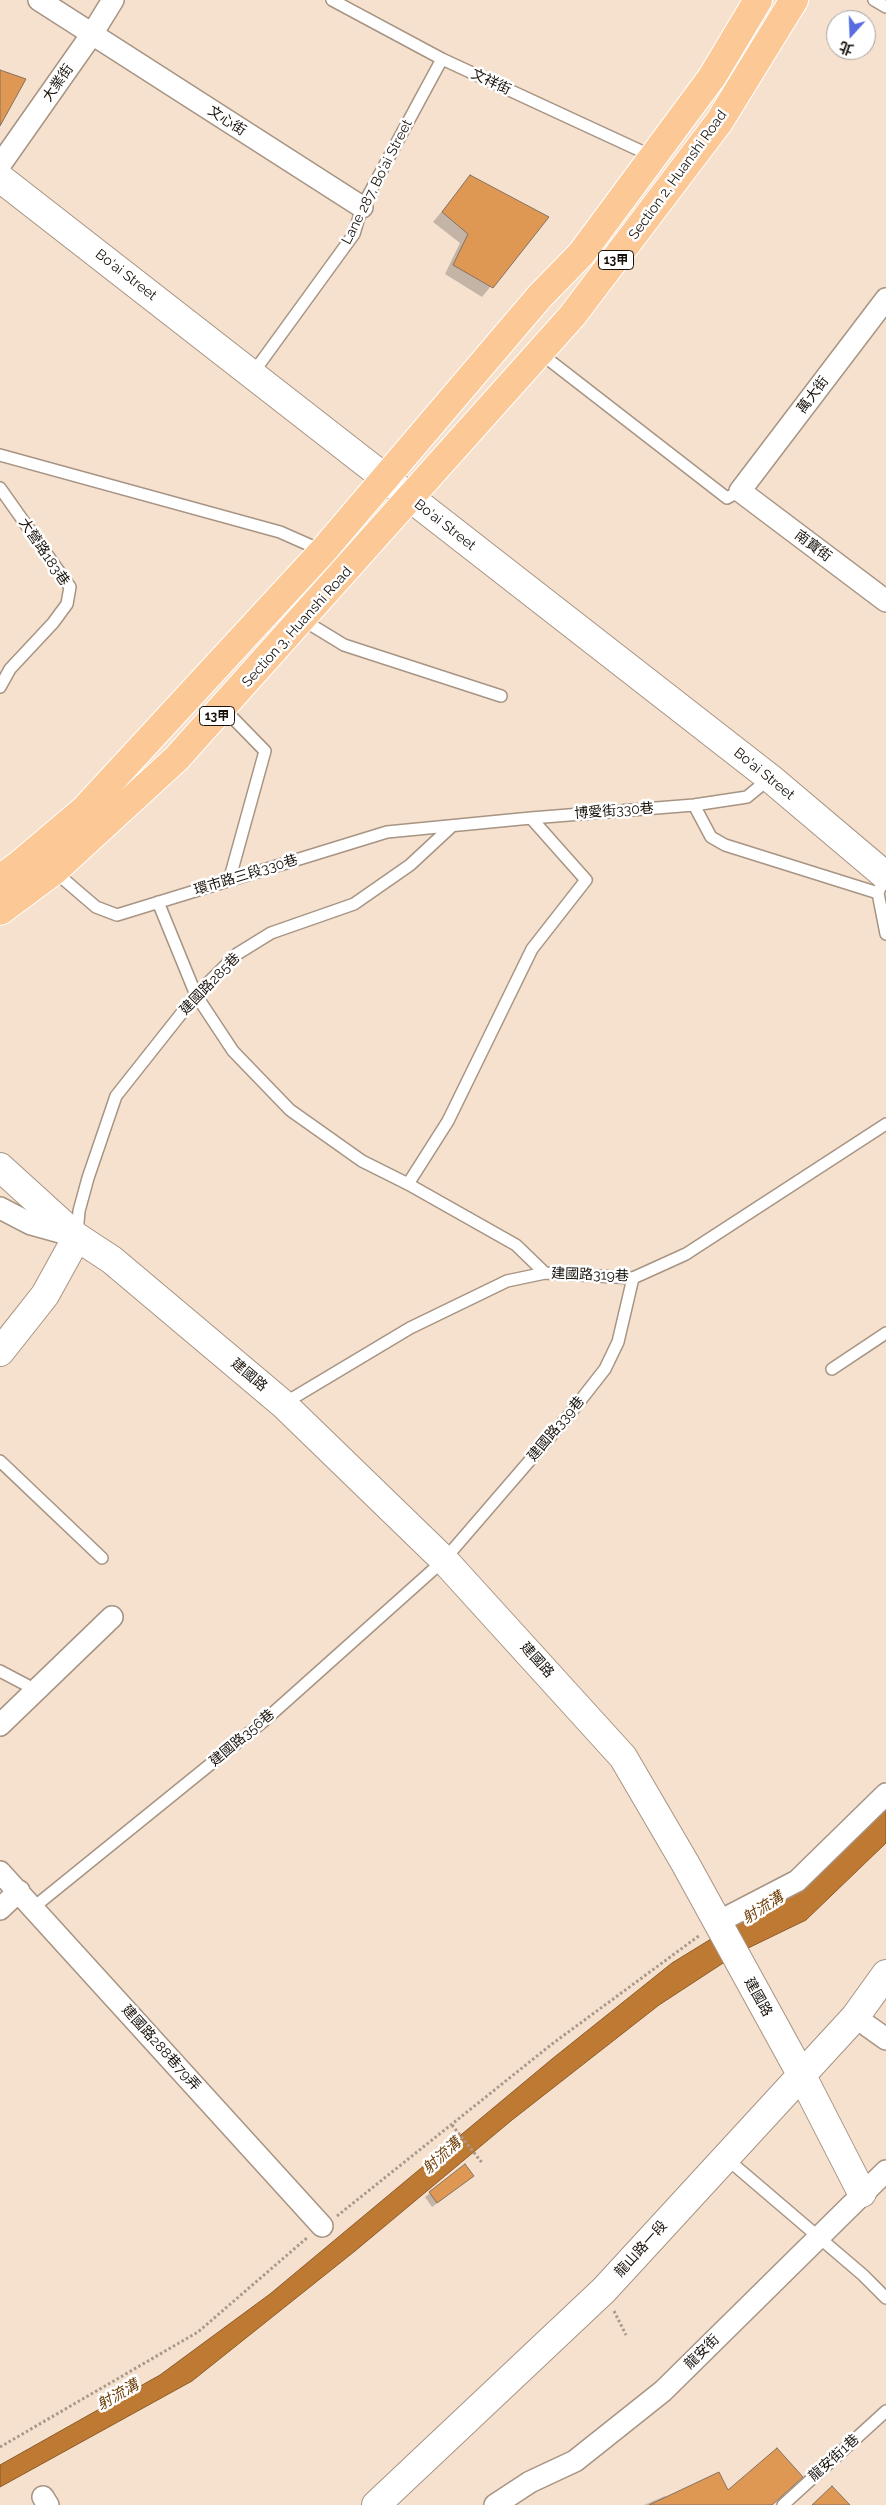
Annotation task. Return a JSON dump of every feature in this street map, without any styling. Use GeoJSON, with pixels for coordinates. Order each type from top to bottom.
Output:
{"type":"FeatureCollection","features":[{"type":"Feature","properties":{"kind":"main road","name":"13甲"},"geometry":{"type":"LineString","coordinates":[[0,878],[19,865],[84,810],[323,551],[540,296],[581,254],[655,157],[712,77],[758,0]]}},
{"type":"Feature","properties":{"kind":"main road","name":"Section 2, Huanshi Road"},"geometry":{"type":"LineString","coordinates":[[411,499],[540,353],[612,264],[719,122],[794,0]]}},
{"type":"Feature","properties":{"kind":"main road","name":"Section 3, Huanshi Road"},"geometry":{"type":"LineString","coordinates":[[0,911],[54,872],[171,765],[224,709],[411,499]]}},
{"type":"Feature","properties":{"kind":"street","name":"文心街"},"geometry":{"type":"LineString","coordinates":[[39,0],[362,208]]}},
{"type":"Feature","properties":{"kind":"street","name":"大業街"},"geometry":{"type":"LineString","coordinates":[[0,165],[92,34],[113,0]]}},
{"type":"Feature","properties":{"kind":"street","name":"Bo'ai Street"},"geometry":{"type":"LineString","coordinates":[[0,178],[253,373],[411,499],[770,778],[884,880]]}},
{"type":"Feature","properties":{"kind":"street","name":"萬大街"},"geometry":{"type":"LineString","coordinates":[[740,491],[886,299]]}},
{"type":"Feature","properties":{"kind":"street","name":"南寶街"},"geometry":{"type":"LineString","coordinates":[[740,491],[883,592]]}},
{"type":"Feature","properties":{"kind":"street","name":"建國路"},"geometry":{"type":"LineString","coordinates":[[0,1167],[77,1237],[112,1260],[283,1404],[444,1560],[623,1757],[685,1862],[735,1958],[801,2074],[862,2193]]}},
{"type":"Feature","properties":{"kind":"street","name":"建國路"},"geometry":{"type":"LineString","coordinates":[[0,1208],[31,1224],[77,1237]]}},
{"type":"Feature","properties":{"kind":"street"},"geometry":{"type":"LineString","coordinates":[[0,1352],[46,1295],[77,1237]]}},
{"type":"Feature","properties":{"kind":"street"},"geometry":{"type":"LineString","coordinates":[[0,1725],[112,1617]]}},
{"type":"Feature","properties":{"kind":"street"},"geometry":{"type":"LineString","coordinates":[[718,1925],[797,1881],[886,1794]]}},
{"type":"Feature","properties":{"kind":"street","name":"建國路288巷79弄"},"geometry":{"type":"LineString","coordinates":[[0,1872],[34,1907],[322,2226]]}},
{"type":"Feature","properties":{"kind":"street"},"geometry":{"type":"LineString","coordinates":[[0,1909],[18,1891]]}},
{"type":"Feature","properties":{"kind":"street","name":"龍山路一段"},"geometry":{"type":"LineString","coordinates":[[376,2505],[604,2290],[855,2017],[886,1974]]}},
{"type":"Feature","properties":{"kind":"street"},"geometry":{"type":"LineString","coordinates":[[855,2017],[886,2038]]}},
{"type":"Feature","properties":{"kind":"street","name":"龍安街"},"geometry":{"type":"LineString","coordinates":[[495,2505],[530,2482],[575,2460],[663,2391],[886,2171]]}},
{"type":"Feature","properties":{"kind":"lane","name":"文祥街"},"geometry":{"type":"LineString","coordinates":[[332,0],[442,60],[655,157]]}},
{"type":"Feature","properties":{"kind":"lane"},"geometry":{"type":"LineString","coordinates":[[874,0],[886,7]]}},
{"type":"Feature","properties":{"kind":"lane","name":"Lane 287, Bo'ai Street"},"geometry":{"type":"LineString","coordinates":[[253,373],[354,234],[362,208],[442,60]]}},
{"type":"Feature","properties":{"kind":"lane"},"geometry":{"type":"LineString","coordinates":[[540,353],[727,498],[740,491]]}},
{"type":"Feature","properties":{"kind":"lane"},"geometry":{"type":"LineString","coordinates":[[0,454],[280,532],[323,551]]}},
{"type":"Feature","properties":{"kind":"lane","name":"大營路183巷"},"geometry":{"type":"LineString","coordinates":[[0,488],[70,587],[67,604],[53,623],[10,669],[0,687]]}},
{"type":"Feature","properties":{"kind":"lane"},"geometry":{"type":"LineString","coordinates":[[303,620],[344,645],[501,696]]}},
{"type":"Feature","properties":{"kind":"lane"},"geometry":{"type":"LineString","coordinates":[[224,709],[265,751],[229,881]]}},
{"type":"Feature","properties":{"kind":"lane","name":"博愛街330巷"},"geometry":{"type":"LineString","coordinates":[[452,826],[694,806],[747,797],[770,778]]}},
{"type":"Feature","properties":{"kind":"lane"},"geometry":{"type":"LineString","coordinates":[[694,806],[711,837],[725,845],[884,880],[886,934]]}},
{"type":"Feature","properties":{"kind":"lane"},"geometry":{"type":"LineString","coordinates":[[408,1184],[448,1122],[532,949],[586,880],[531,818]]}},
{"type":"Feature","properties":{"kind":"lane","name":"環市路三段330巷"},"geometry":{"type":"LineString","coordinates":[[54,872],[96,907],[117,915],[388,832],[452,826]]}},
{"type":"Feature","properties":{"kind":"lane","name":"建國路285巷"},"geometry":{"type":"LineString","coordinates":[[77,1237],[79,1211],[88,1178],[116,1096],[196,995],[236,954],[271,933],[354,904],[410,865],[452,826]]}},
{"type":"Feature","properties":{"kind":"lane"},"geometry":{"type":"LineString","coordinates":[[158,902],[196,995],[233,1051],[290,1110],[362,1161],[408,1184],[516,1245],[545,1273]]}},
{"type":"Feature","properties":{"kind":"lane","name":"建國路319巷"},"geometry":{"type":"LineString","coordinates":[[283,1404],[410,1328],[507,1281],[545,1273],[633,1278],[686,1254],[886,1124]]}},
{"type":"Feature","properties":{"kind":"lane","name":"建國路339巷"},"geometry":{"type":"LineString","coordinates":[[444,1560],[569,1415],[605,1369],[618,1342],[633,1278]]}},
{"type":"Feature","properties":{"kind":"lane"},"geometry":{"type":"LineString","coordinates":[[832,1369],[886,1333]]}},
{"type":"Feature","properties":{"kind":"lane"},"geometry":{"type":"LineString","coordinates":[[0,1461],[102,1558]]}},
{"type":"Feature","properties":{"kind":"lane","name":"建國路356巷"},"geometry":{"type":"LineString","coordinates":[[34,1907],[265,1720],[444,1560]]}},
{"type":"Feature","properties":{"kind":"lane"},"geometry":{"type":"LineString","coordinates":[[0,1671],[36,1690]]}},
{"type":"Feature","properties":{"kind":"lane"},"geometry":{"type":"LineString","coordinates":[[725,2157],[863,2275],[886,2298]]}},
{"type":"Feature","properties":{"kind":"lane","name":"龍安街1巷"},"geometry":{"type":"LineString","coordinates":[[783,2505],[886,2411]]}},
{"type":"Feature","properties":{"kind":"path"},"geometry":{"type":"LineString","coordinates":[[0,2447],[198,2332],[322,2226],[349,2208],[552,2044],[718,1925]]}},
{"type":"Feature","properties":{"kind":"path"},"geometry":{"type":"LineString","coordinates":[[452,2125],[483,2164]]}},
{"type":"Feature","properties":{"kind":"water","name":"射流溝"},"geometry":{"type":"Polygon","coordinates":[[[886,1802],[886,1843],[806,1920],[740,1952],[659,2005],[512,2120],[355,2251],[192,2381],[0,2487],[0,2465],[160,2375],[270,2294],[552,2059],[672,1963],[724,1931],[886,1802]]]}},
{"type":"Feature","properties":{"kind":"building"},"geometry":{"type":"Polygon","coordinates":[[[0,70],[26,79],[0,126],[0,70]]]}},
{"type":"Feature","properties":{"kind":"building"},"geometry":{"type":"Polygon","coordinates":[[[470,175],[549,217],[493,288],[453,265],[468,234],[442,212],[470,175]]]}},
{"type":"Feature","properties":{"kind":"building"},"geometry":{"type":"Polygon","coordinates":[[[465,2164],[474,2176],[437,2203],[429,2192],[465,2164]]]}},
{"type":"Feature","properties":{"kind":"building"},"geometry":{"type":"Polygon","coordinates":[[[777,2448],[803,2477],[772,2505],[649,2505],[719,2472],[728,2490],[777,2448]]]}},
{"type":"Feature","properties":{"kind":"building"},"geometry":{"type":"Polygon","coordinates":[[[832,2486],[850,2505],[812,2505],[832,2486]]]}}]}
